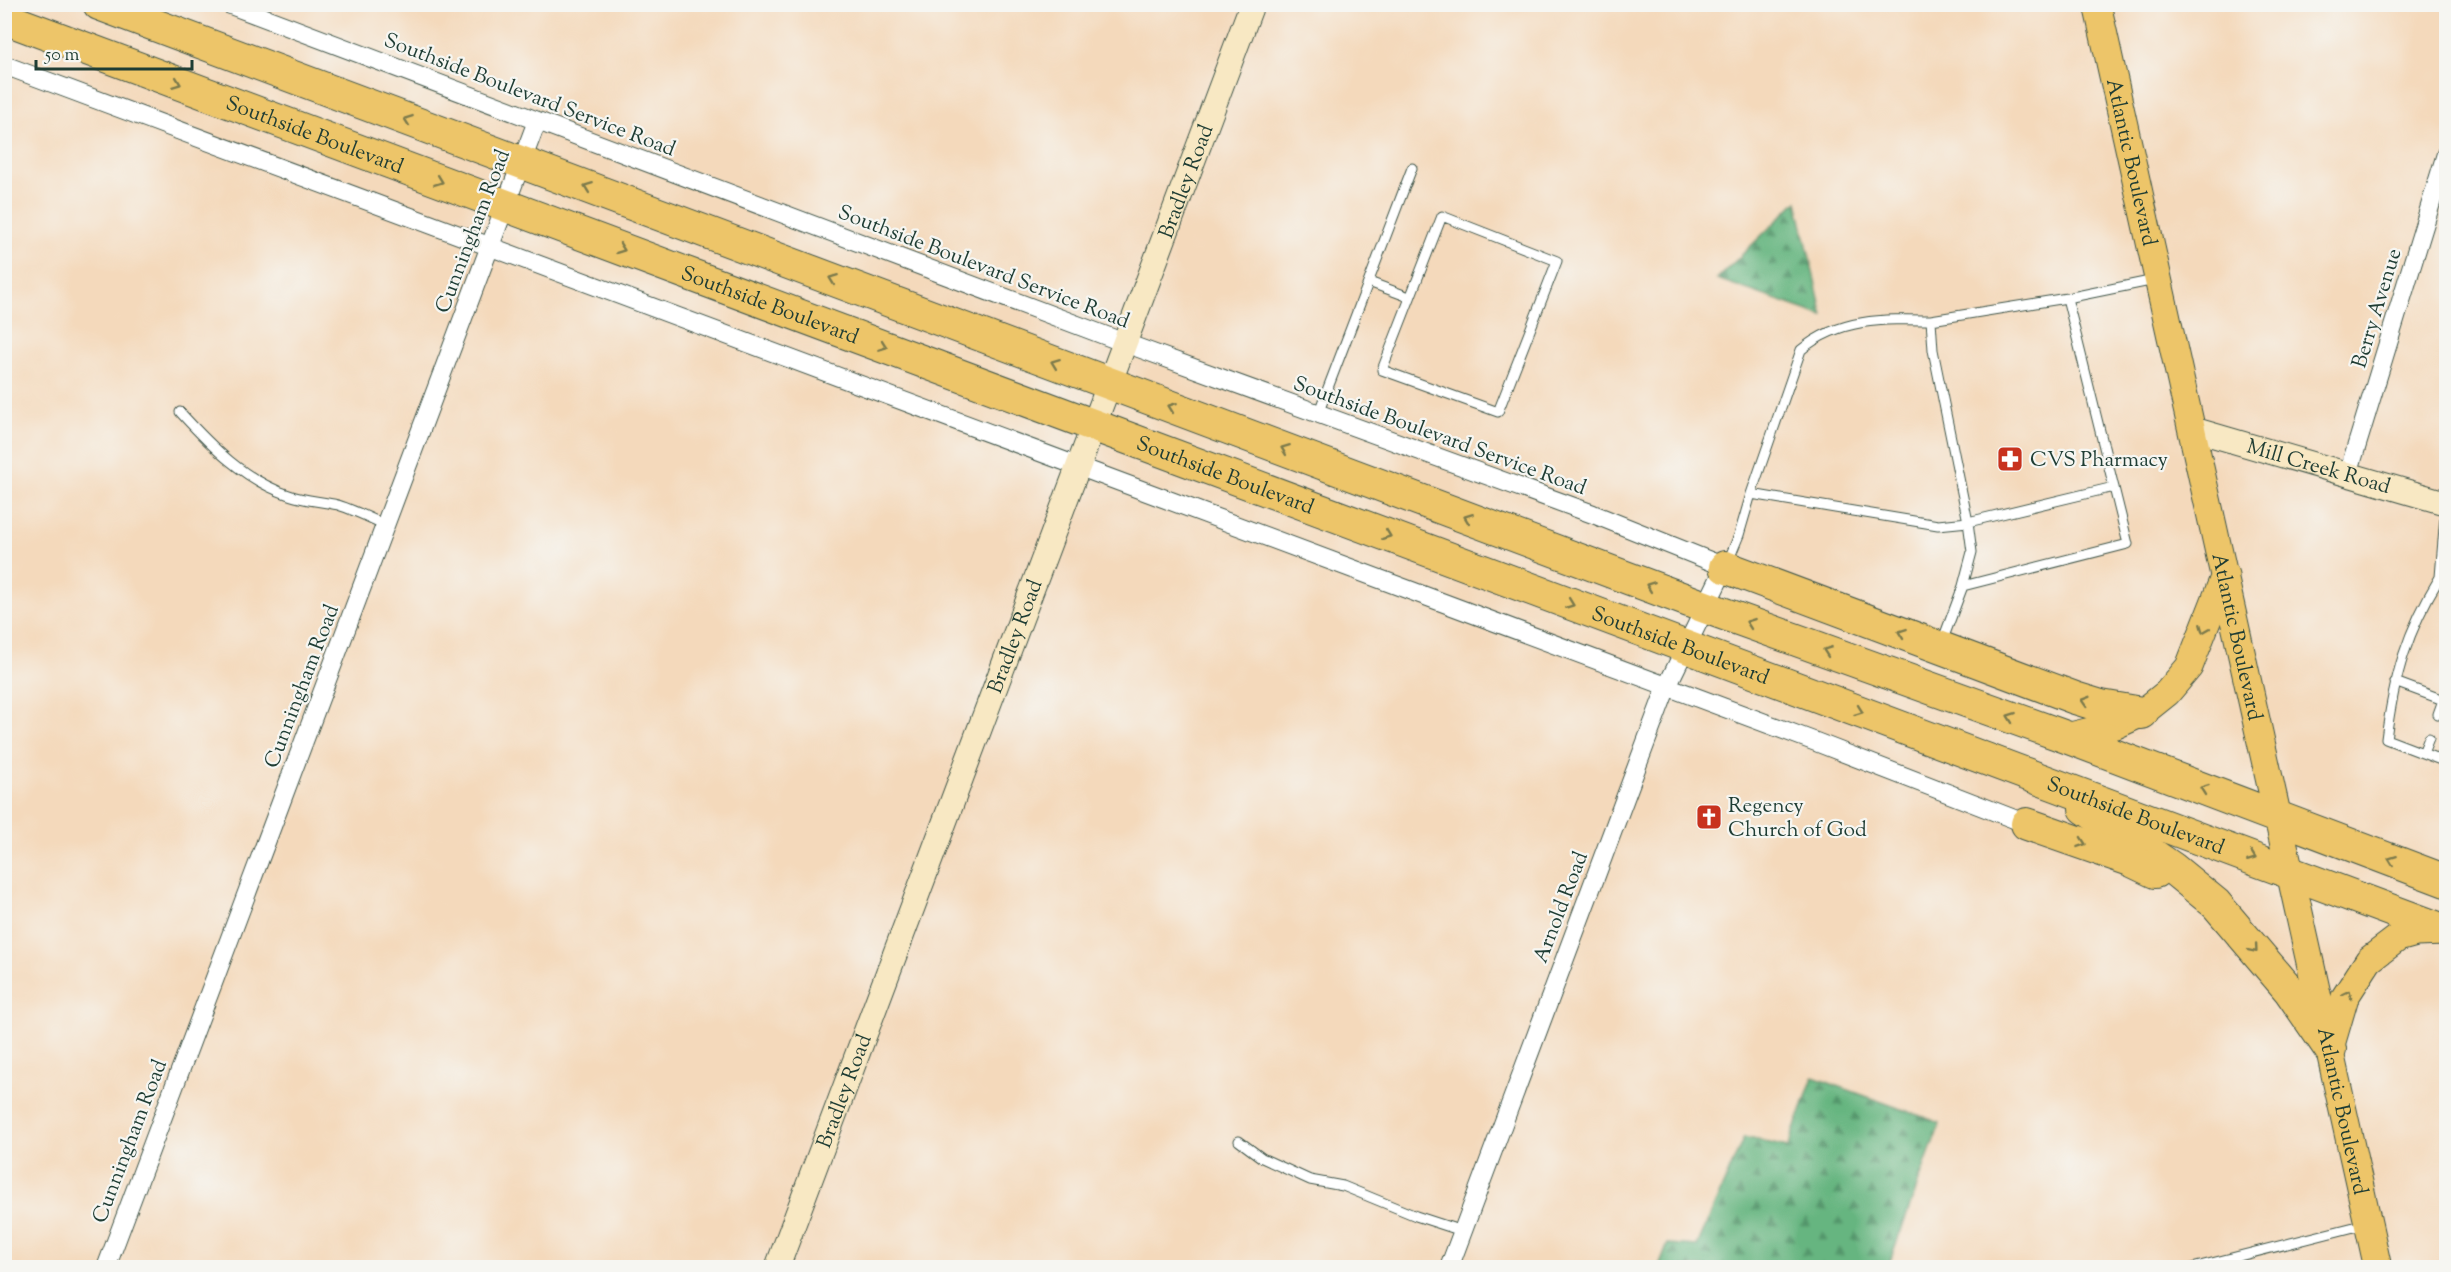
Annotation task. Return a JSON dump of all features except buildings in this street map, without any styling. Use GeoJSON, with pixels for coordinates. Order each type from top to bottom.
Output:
{"type":"FeatureCollection","features":[{"type":"Feature","properties":{"kind":"highway","name":"Southside Boulevard"},"geometry":{"type":"LineString","coordinates":[[99,4],[1705,607],[2066,737],[2446,881]]}},
{"type":"Feature","properties":{"kind":"highway","name":"Southside Boulevard"},"geometry":{"type":"LineString","coordinates":[[4,18],[2040,778],[2446,932]]}},
{"type":"Feature","properties":{"kind":"highway"},"geometry":{"type":"LineString","coordinates":[[1725,567],[2075,698],[2101,706],[2142,713]]}},
{"type":"Feature","properties":{"kind":"highway"},"geometry":{"type":"LineString","coordinates":[[2040,778],[2135,842],[2216,904],[2289,991],[2330,1049]]}},
{"type":"Feature","properties":{"kind":"highway"},"geometry":{"type":"LineString","coordinates":[[2026,824],[2130,860],[2216,904]]}},
{"type":"Feature","properties":{"kind":"main road","name":"Atlantic Boulevard"},"geometry":{"type":"LineString","coordinates":[[2097,4],[2378,1268]]}},
{"type":"Feature","properties":{"kind":"main road"},"geometry":{"type":"LineString","coordinates":[[2066,737],[2116,725],[2142,713],[2167,693],[2189,667],[2225,575]]}},
{"type":"Feature","properties":{"kind":"main road"},"geometry":{"type":"LineString","coordinates":[[2330,1049],[2345,997],[2369,960],[2398,938],[2416,933],[2446,932]]}},
{"type":"Feature","properties":{"kind":"street","name":"Southside Boulevard Service Road"},"geometry":{"type":"LineString","coordinates":[[228,4],[1125,343],[1593,514],[1725,567]]}},
{"type":"Feature","properties":{"kind":"street","name":"Bradley Road"},"geometry":{"type":"LineString","coordinates":[[777,1268],[1252,4]]}},
{"type":"Feature","properties":{"kind":"street"},"geometry":{"type":"LineString","coordinates":[[4,65],[1079,465],[2026,824]]}},
{"type":"Feature","properties":{"kind":"street","name":"Cunningham Road"},"geometry":{"type":"LineString","coordinates":[[106,1268],[537,121]]}},
{"type":"Feature","properties":{"kind":"street","name":"Berry Avenue"},"geometry":{"type":"LineString","coordinates":[[2348,474],[2446,154]]}},
{"type":"Feature","properties":{"kind":"street","name":"Mill Creek Road"},"geometry":{"type":"LineString","coordinates":[[2192,429],[2446,503]]}},
{"type":"Feature","properties":{"kind":"street","name":"Arnold Road"},"geometry":{"type":"LineString","coordinates":[[1449,1268],[1667,686],[1725,567]]}},
{"type":"Feature","properties":{"kind":"lane"},"geometry":{"type":"LineString","coordinates":[[1318,414],[1412,168]]}},
{"type":"Feature","properties":{"kind":"lane"},"geometry":{"type":"LineString","coordinates":[[1442,216],[1557,261],[1498,412],[1382,370],[1409,297],[1442,216]]}},
{"type":"Feature","properties":{"kind":"lane"},"geometry":{"type":"LineString","coordinates":[[1725,567],[1739,536],[1751,494],[1801,350],[1816,337],[1875,319],[1930,320],[2067,298],[2158,279]]}},
{"type":"Feature","properties":{"kind":"lane"},"geometry":{"type":"LineString","coordinates":[[1369,282],[1409,297]]}},
{"type":"Feature","properties":{"kind":"lane"},"geometry":{"type":"LineString","coordinates":[[1963,586],[2128,544],[2067,298]]}},
{"type":"Feature","properties":{"kind":"lane"},"geometry":{"type":"LineString","coordinates":[[1930,320],[1933,350],[1972,552],[1963,586],[1940,647]]}},
{"type":"Feature","properties":{"kind":"lane"},"geometry":{"type":"LineString","coordinates":[[180,412],[218,453],[259,482],[287,495],[313,502],[338,505],[386,525]]}},
{"type":"Feature","properties":{"kind":"lane"},"geometry":{"type":"LineString","coordinates":[[1751,494],[1938,525],[1968,522],[2114,487]]}},
{"type":"Feature","properties":{"kind":"lane"},"geometry":{"type":"LineString","coordinates":[[2446,503],[2443,578],[2422,607],[2403,652],[2386,739],[2446,762]]}},
{"type":"Feature","properties":{"kind":"lane"},"geometry":{"type":"LineString","coordinates":[[2396,682],[2445,700],[2438,714]]}},
{"type":"Feature","properties":{"kind":"lane"},"geometry":{"type":"LineString","coordinates":[[2423,753],[2429,738]]}},
{"type":"Feature","properties":{"kind":"lane"},"geometry":{"type":"LineString","coordinates":[[1239,1141],[1262,1158],[1310,1180],[1343,1186],[1416,1216],[1462,1231]]}},
{"type":"Feature","properties":{"kind":"lane"},"geometry":{"type":"LineString","coordinates":[[2192,1268],[2368,1224]]}},
{"type":"Feature","properties":{"kind":"green space"},"geometry":{"type":"Polygon","coordinates":[[[1797,201],[1823,316],[1717,279],[1797,201]]]}},
{"type":"Feature","properties":{"kind":"green space"},"geometry":{"type":"Polygon","coordinates":[[[1813,1077],[1940,1123],[1888,1267],[1659,1267],[1668,1244],[1697,1246],[1744,1137],[1788,1147],[1813,1077]]]}},
{"type":"Feature","properties":{"kind":"place","name":"CVS Pharmacy"},"geometry":{"type":"Point","coordinates":[2010,459]}},
{"type":"Feature","properties":{"kind":"place","name":"Regency Church of God"},"geometry":{"type":"Point","coordinates":[1709,817]}}]}
